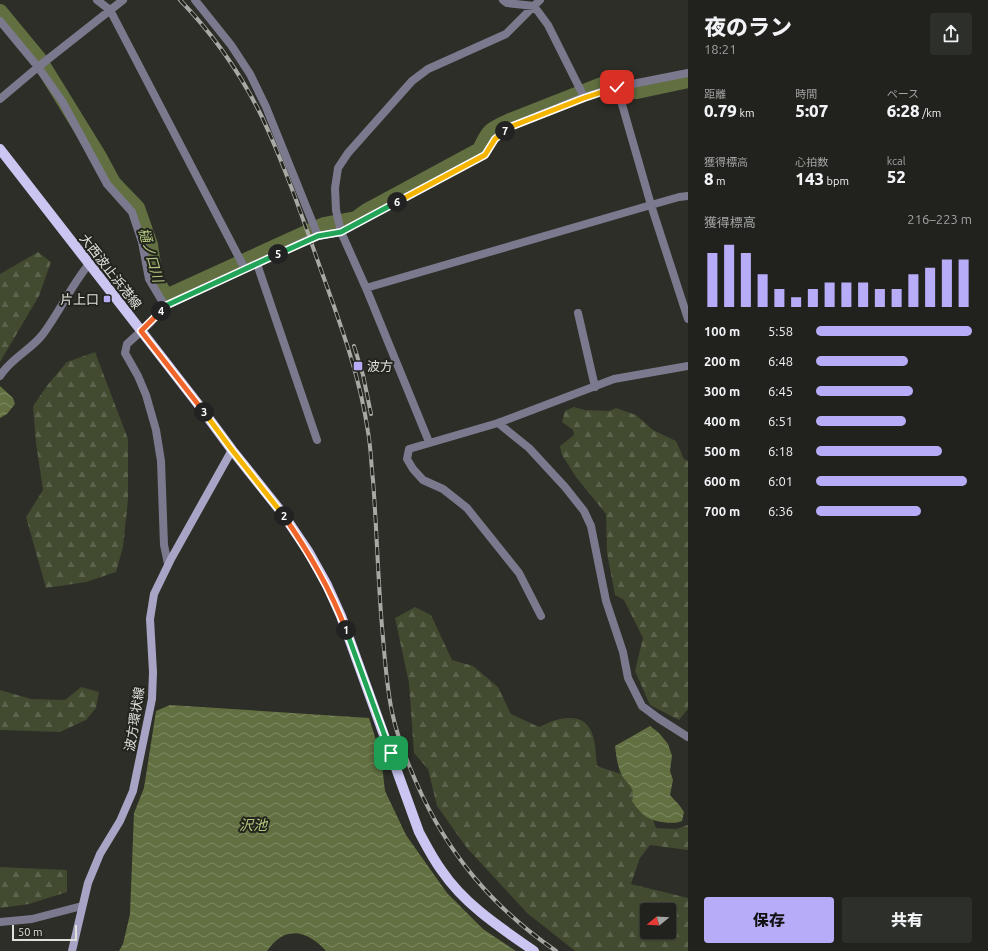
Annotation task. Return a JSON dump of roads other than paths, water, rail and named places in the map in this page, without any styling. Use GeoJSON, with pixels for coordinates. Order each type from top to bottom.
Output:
{"type":"FeatureCollection","features":[{"type":"Feature","properties":{"kind":"main road","name":"大西波止浜港線"},"geometry":{"type":"LineString","coordinates":[[0,149],[283,514],[308,551],[327,585],[354,651],[419,832],[430,852],[442,872],[468,900],[486,916],[534,951]]}},
{"type":"Feature","properties":{"kind":"main road","name":"波方環状線"},"geometry":{"type":"LineString","coordinates":[[72,951],[88,883],[100,854],[120,821],[133,791],[152,699],[153,672],[150,619],[154,594],[168,564],[232,450]]}},
{"type":"Feature","properties":{"kind":"street"},"geometry":{"type":"LineString","coordinates":[[97,0],[110,10],[245,269]]}},
{"type":"Feature","properties":{"kind":"street"},"geometry":{"type":"LineString","coordinates":[[0,99],[123,0]]}},
{"type":"Feature","properties":{"kind":"street"},"geometry":{"type":"LineString","coordinates":[[195,0],[232,45],[250,74],[266,107],[318,236]]}},
{"type":"Feature","properties":{"kind":"street"},"geometry":{"type":"LineString","coordinates":[[503,0],[507,3],[537,3]]}},
{"type":"Feature","properties":{"kind":"street"},"geometry":{"type":"LineString","coordinates":[[537,3],[584,98]]}},
{"type":"Feature","properties":{"kind":"street"},"geometry":{"type":"LineString","coordinates":[[428,442],[366,288],[341,232],[336,210],[335,188],[338,168],[348,153],[412,81],[428,69],[506,34],[537,3]]}},
{"type":"Feature","properties":{"kind":"street"},"geometry":{"type":"LineString","coordinates":[[0,21],[38,67],[62,101],[107,184],[132,212],[142,242],[149,279],[165,306]]}},
{"type":"Feature","properties":{"kind":"street"},"geometry":{"type":"LineString","coordinates":[[168,564],[164,545],[162,477],[156,430],[146,395],[138,376],[125,353],[127,344],[165,306],[318,236],[341,232],[485,155],[495,139],[510,127],[584,98],[617,87],[688,73]]}},
{"type":"Feature","properties":{"kind":"street"},"geometry":{"type":"LineString","coordinates":[[617,87],[651,206],[688,319]]}},
{"type":"Feature","properties":{"kind":"street"},"geometry":{"type":"LineString","coordinates":[[366,288],[680,197],[688,196]]}},
{"type":"Feature","properties":{"kind":"street"},"geometry":{"type":"LineString","coordinates":[[0,376],[5,368],[15,358],[28,350],[42,335],[88,264]]}},
{"type":"Feature","properties":{"kind":"street"},"geometry":{"type":"LineString","coordinates":[[257,264],[317,440]]}},
{"type":"Feature","properties":{"kind":"street"},"geometry":{"type":"LineString","coordinates":[[578,313],[595,387]]}},
{"type":"Feature","properties":{"kind":"street"},"geometry":{"type":"LineString","coordinates":[[541,616],[519,573],[467,508],[443,489],[423,480],[413,469],[407,459],[410,449],[428,442],[498,422],[614,379],[688,366]]}},
{"type":"Feature","properties":{"kind":"street"},"geometry":{"type":"LineString","coordinates":[[498,422],[529,448],[565,487],[584,511],[591,526],[606,601],[622,652],[628,678],[642,706],[688,738]]}},
{"type":"Feature","properties":{"kind":"street"},"geometry":{"type":"LineString","coordinates":[[0,922],[32,920],[82,906]]}},
{"type":"Feature","properties":{"kind":"water"},"geometry":{"type":"Polygon","coordinates":[[[0,386],[13,398],[15,404],[7,414],[0,418],[0,386]]]}},
{"type":"Feature","properties":{"kind":"water","name":"沢池"},"geometry":{"type":"Polygon","coordinates":[[[170,705],[369,718],[381,756],[385,791],[406,835],[447,893],[483,929],[516,951],[326,951],[311,938],[296,933],[281,937],[267,951],[119,951],[123,944],[130,914],[134,813],[144,788],[156,711],[170,705]]]}},
{"type":"Feature","properties":{"kind":"water"},"geometry":{"type":"Polygon","coordinates":[[[650,726],[659,733],[668,744],[672,756],[670,771],[673,780],[670,795],[684,812],[682,821],[674,823],[663,822],[653,820],[645,816],[632,801],[633,791],[619,768],[615,746],[650,726]]]}},
{"type":"Feature","properties":{"kind":"waterway","name":"樋ノ口川"},"geometry":{"type":"LineString","coordinates":[[0,12],[38,58],[99,157],[113,183],[137,208],[150,245],[155,278],[166,297],[324,225],[356,219],[367,211],[480,150],[491,131],[510,121],[607,83],[624,90],[637,91],[688,80]]}},
{"type":"Feature","properties":{"kind":"railway"},"geometry":{"type":"LineString","coordinates":[[180,0],[226,55],[245,85],[262,117],[293,193],[355,370],[370,444],[385,666],[396,730],[409,765],[428,808],[457,855],[474,877],[511,916],[556,951]]}},
{"type":"Feature","properties":{"kind":"railway"},"geometry":{"type":"LineString","coordinates":[[354,346],[363,375],[371,414]]}},
{"type":"Feature","properties":{"kind":"place","name":"片上口"},"geometry":{"type":"Point","coordinates":[107,299]}},
{"type":"Feature","properties":{"kind":"place","name":"波方"},"geometry":{"type":"Point","coordinates":[358,366]}}]}
